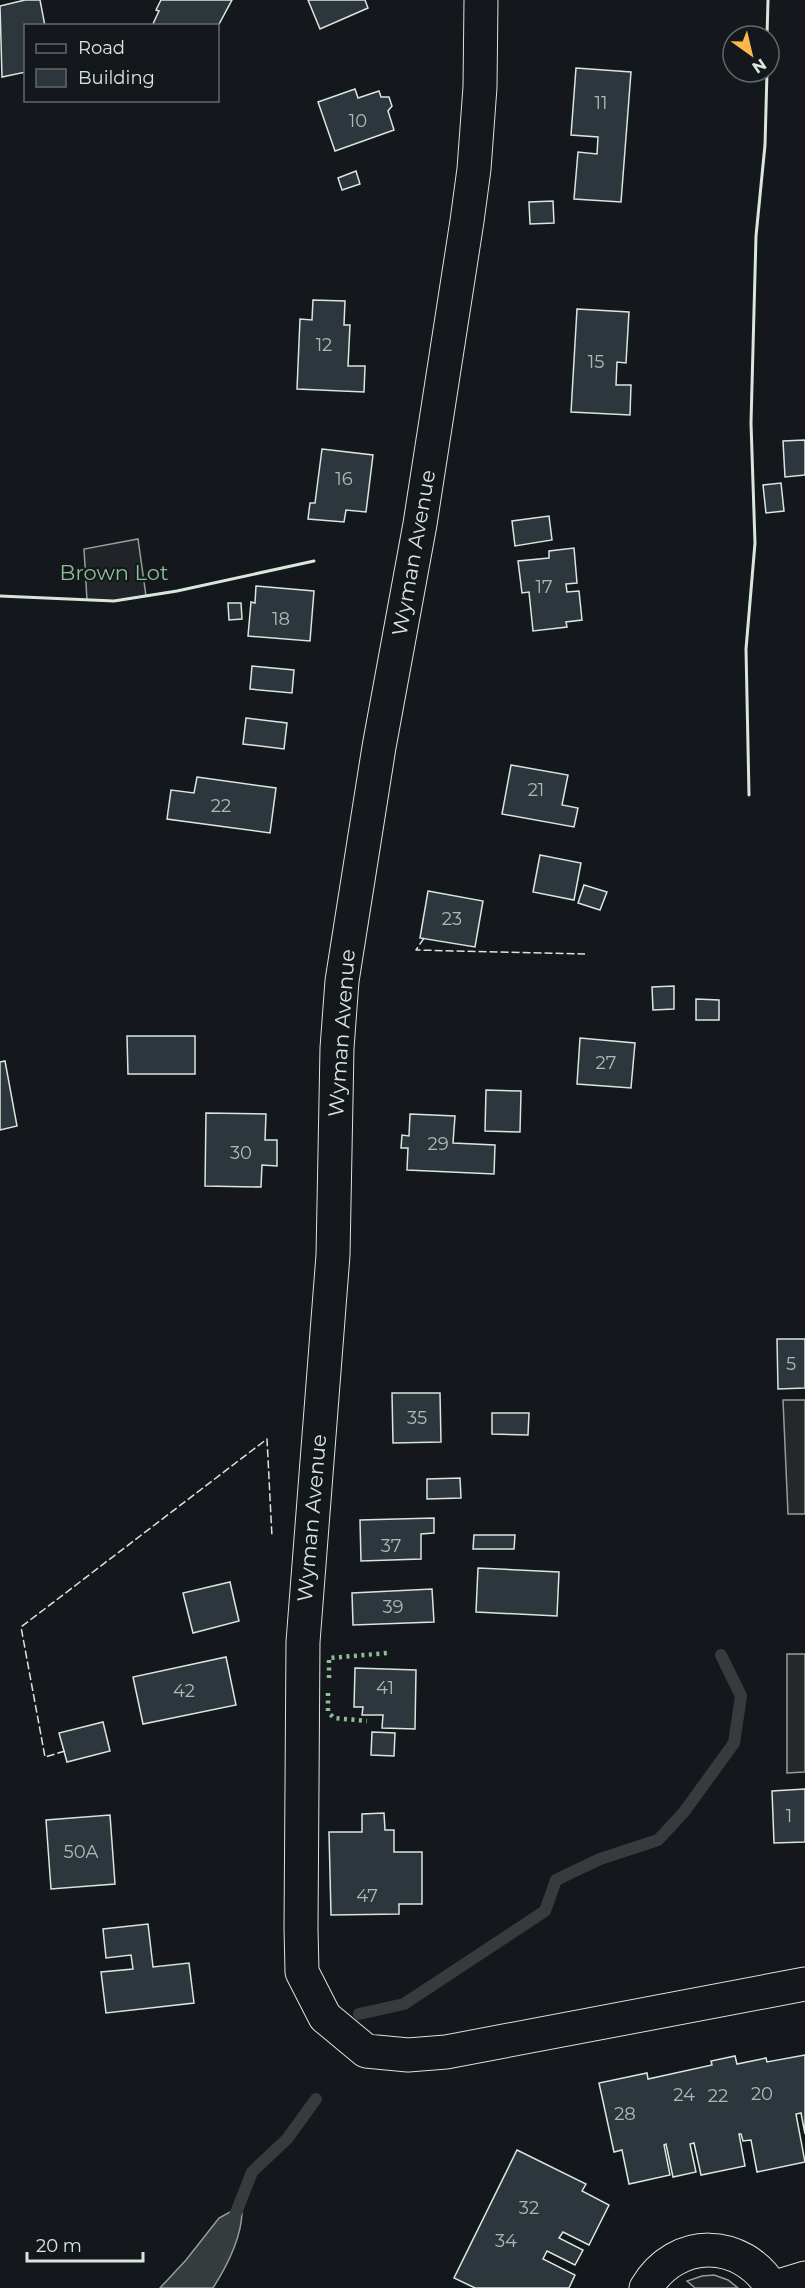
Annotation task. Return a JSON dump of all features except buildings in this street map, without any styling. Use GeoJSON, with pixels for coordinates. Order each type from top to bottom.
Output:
{"type":"FeatureCollection","features":[{"type":"Feature","properties":{"kind":"street","name":"Wyman Avenue"},"geometry":{"type":"LineString","coordinates":[[481,0],[480,87],[474,170],[467,221],[420,524],[379,747],[342,981],[337,1048],[333,1256],[303,1642],[302,1972],[325,2017],[366,2051],[408,2055],[446,2052],[805,1984]]}},
{"type":"Feature","properties":{"kind":"street"},"geometry":{"type":"LineString","coordinates":[[646,2288],[657,2273],[674,2259],[689,2252],[703,2250],[721,2252],[748,2261],[765,2277],[772,2288],[805,2278]]}},
{"type":"Feature","properties":{"kind":"green space","name":"Brown Lot"},"geometry":{"type":"Polygon","coordinates":[[[138,539],[146,596],[114,601],[87,600],[84,549],[138,539]]]}},
{"type":"Feature","properties":{"kind":"green space"},"geometry":{"type":"Polygon","coordinates":[[[714,2275],[728,2280],[738,2288],[695,2288],[687,2281],[702,2276],[714,2275]]]}},
{"type":"Feature","properties":{"kind":"shaded area"},"geometry":{"type":"Polygon","coordinates":[[[783,1400],[805,1400],[805,1514],[788,1514],[783,1400]]]}},
{"type":"Feature","properties":{"kind":"shaded area"},"geometry":{"type":"Polygon","coordinates":[[[787,1654],[805,1654],[805,1772],[787,1773],[787,1654]]]}},
{"type":"Feature","properties":{"kind":"shaded area"},"geometry":{"type":"Polygon","coordinates":[[[230,2212],[242,2213],[239,2233],[228,2262],[213,2288],[160,2288],[186,2260],[219,2218],[230,2212]]]}},
{"type":"Feature","properties":{"kind":"waterway"},"geometry":{"type":"LineString","coordinates":[[359,2014],[404,2004],[545,1911],[556,1880],[600,1859],[658,1840],[684,1812],[734,1743],[741,1696],[721,1655]]}},
{"type":"Feature","properties":{"kind":"waterway"},"geometry":{"type":"LineString","coordinates":[[230,2228],[252,2172],[287,2139],[316,2099]]}},
{"type":"Feature","properties":{"kind":"hedge"},"geometry":{"type":"LineString","coordinates":[[329,1678],[329,1658],[388,1653]]}},
{"type":"Feature","properties":{"kind":"hedge"},"geometry":{"type":"LineString","coordinates":[[328,1693],[328,1712],[334,1718],[367,1721]]}},
{"type":"Feature","properties":{"kind":"fence"},"geometry":{"type":"LineString","coordinates":[[424,938],[416,950],[585,954]]}},
{"type":"Feature","properties":{"kind":"fence"},"geometry":{"type":"LineString","coordinates":[[65,1751],[45,1757],[21,1627],[267,1439],[272,1537]]}},
{"type":"Feature","properties":{"kind":"wall"},"geometry":{"type":"LineString","coordinates":[[767,24],[768,0]]}},
{"type":"Feature","properties":{"kind":"wall"},"geometry":{"type":"LineString","coordinates":[[749,795],[746,649],[755,543],[751,423],[756,236],[765,145],[767,84]]}},
{"type":"Feature","properties":{"kind":"wall"},"geometry":{"type":"LineString","coordinates":[[0,596],[114,601],[177,591],[314,561]]}}]}
